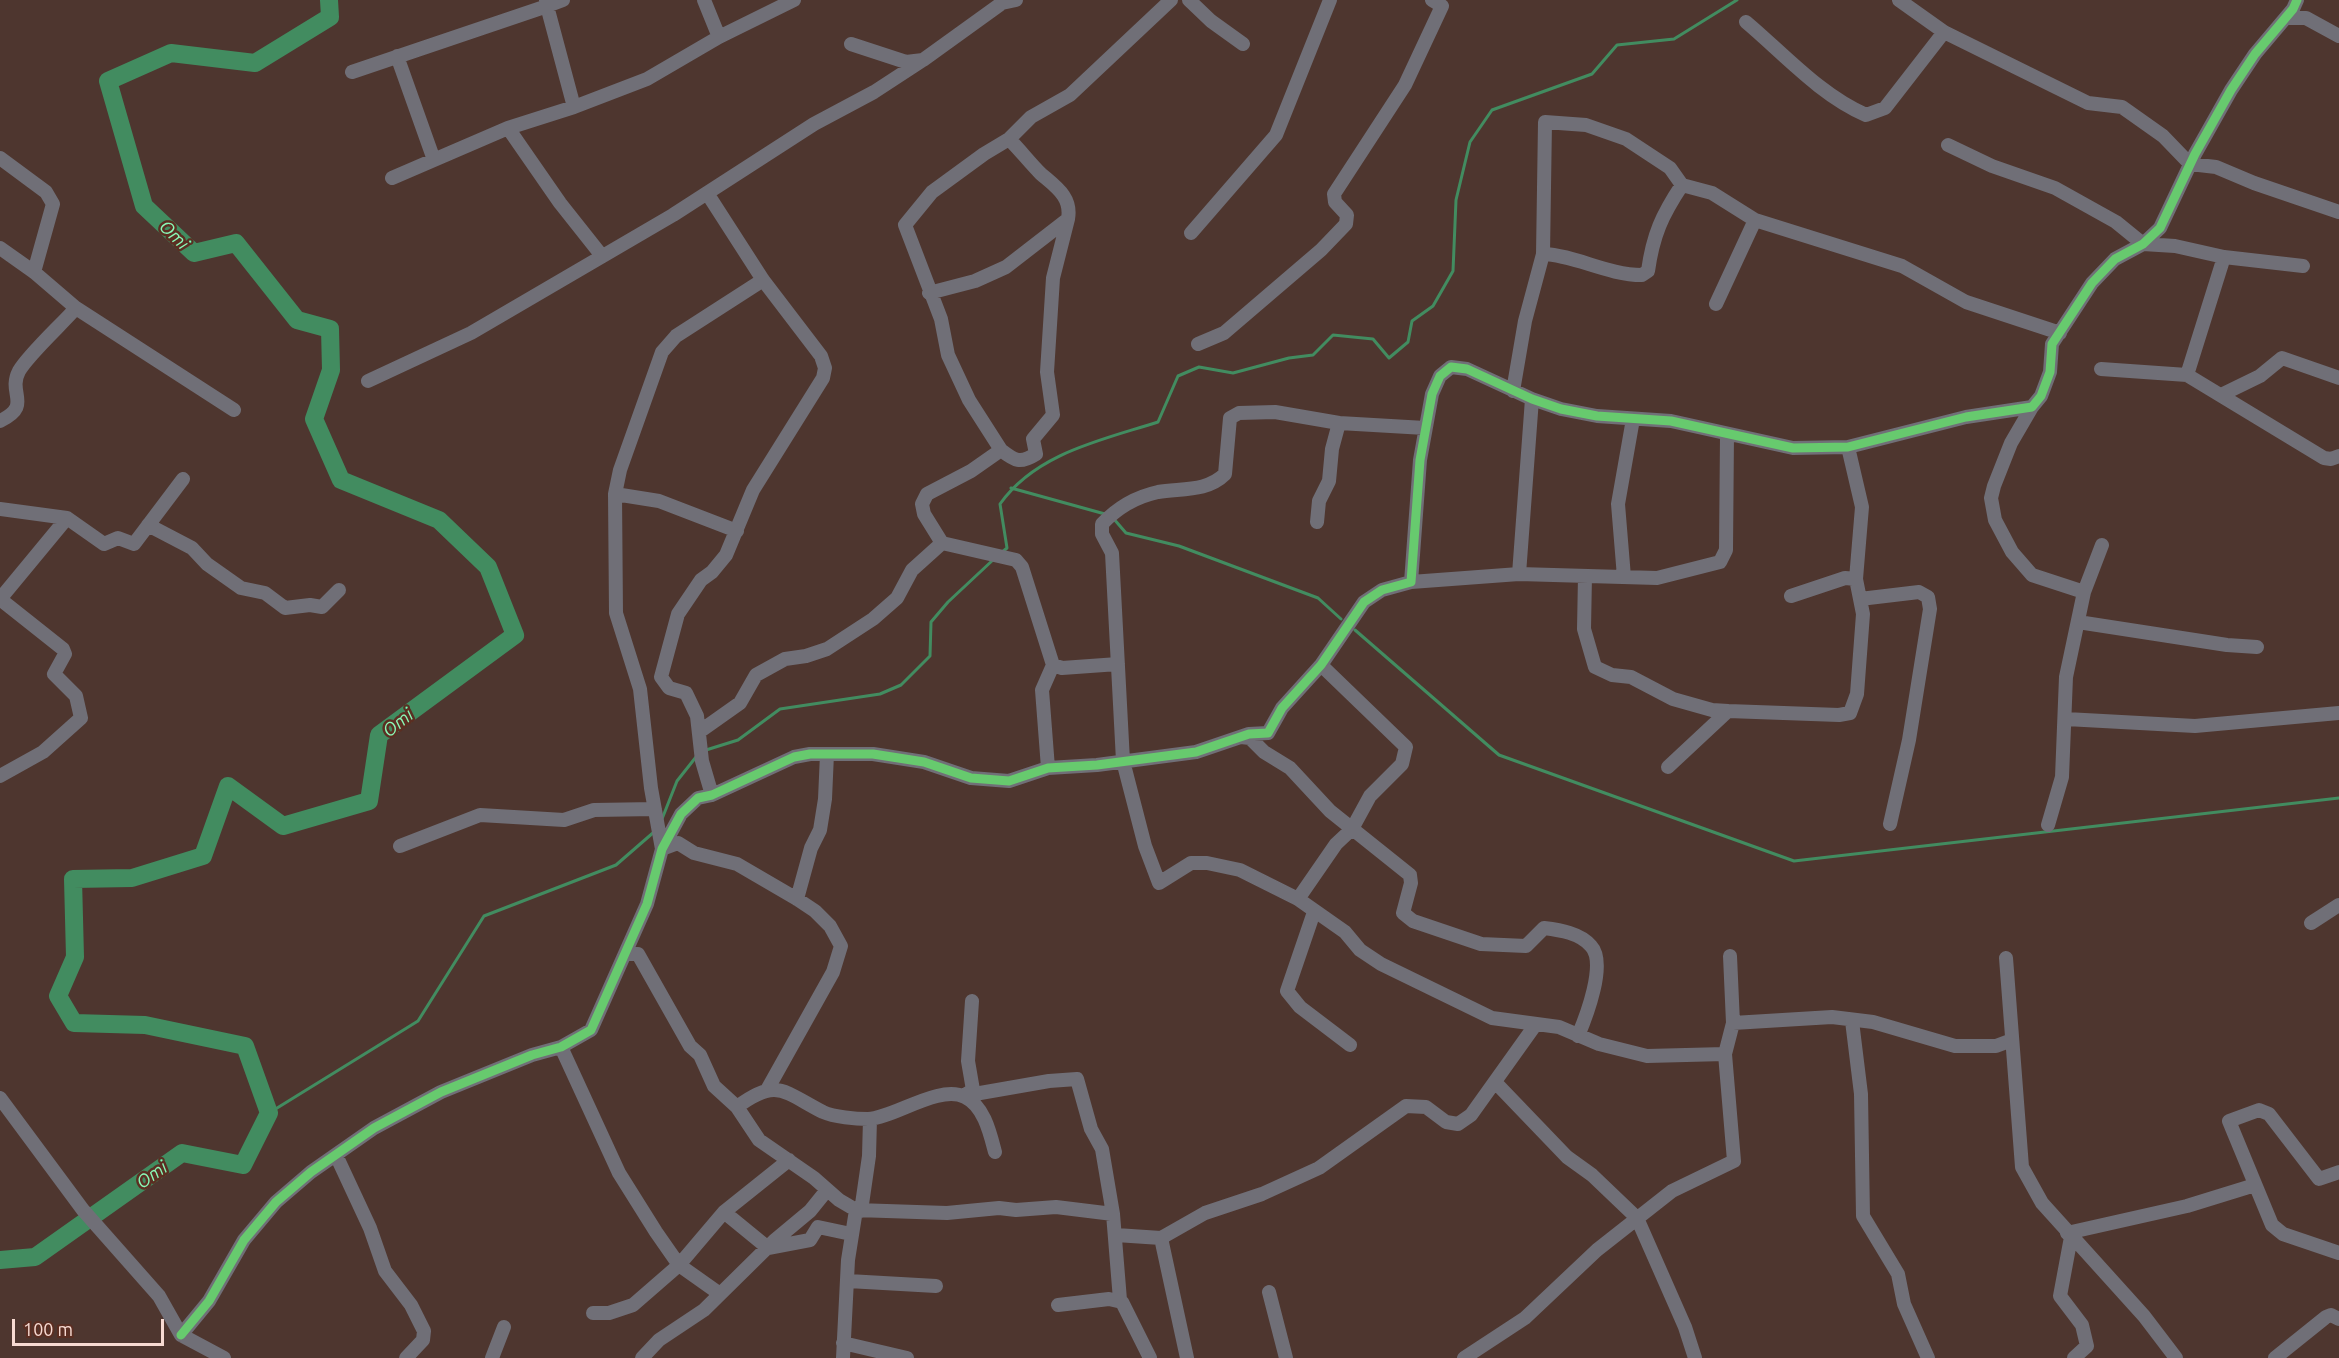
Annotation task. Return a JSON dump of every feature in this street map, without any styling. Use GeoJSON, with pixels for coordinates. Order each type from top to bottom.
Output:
{"type":"FeatureCollection","features":[{"type":"Feature","properties":{"kind":"street"},"geometry":{"type":"LineString","coordinates":[[352,72],[546,3],[563,0]]}},
{"type":"Feature","properties":{"kind":"street"},"geometry":{"type":"LineString","coordinates":[[704,0],[719,38]]}},
{"type":"Feature","properties":{"kind":"street"},"geometry":{"type":"LineString","coordinates":[[392,178],[508,128],[574,107],[647,78],[794,0]]}},
{"type":"Feature","properties":{"kind":"street"},"geometry":{"type":"LineString","coordinates":[[368,381],[471,333],[602,256],[707,193],[814,124],[874,92],[1002,3],[1016,0]]}},
{"type":"Feature","properties":{"kind":"street"},"geometry":{"type":"LineString","coordinates":[[1009,139],[1041,174],[1058,186],[1070,207],[1053,278],[1047,372],[1053,415],[1033,439],[1036,454],[1023,462],[1014,460],[1001,450],[969,400],[948,355],[941,319],[929,293],[905,225],[932,192],[984,154],[1009,139],[1031,117],[1070,95],[1171,0]]}},
{"type":"Feature","properties":{"kind":"street"},"geometry":{"type":"LineString","coordinates":[[1189,0],[1211,21],[1243,44]]}},
{"type":"Feature","properties":{"kind":"street"},"geometry":{"type":"LineString","coordinates":[[1191,233],[1276,135],[1330,0]]}},
{"type":"Feature","properties":{"kind":"street"},"geometry":{"type":"LineString","coordinates":[[1198,344],[1224,333],[1321,250],[1346,224],[1347,215],[1335,202],[1334,194],[1405,85],[1442,6],[1432,0]]}},
{"type":"Feature","properties":{"kind":"street"},"geometry":{"type":"LineString","coordinates":[[1899,0],[1944,32],[2088,104],[2122,107],[2163,136],[2190,164],[2216,166],[2254,183],[2339,212]]}},
{"type":"Feature","properties":{"kind":"street"},"geometry":{"type":"LineString","coordinates":[[2084,592],[2032,574],[2012,552],[1995,520],[1991,498],[1994,486],[2011,443],[2032,406],[2041,396],[2050,372],[2052,344],[2092,283],[2115,259],[2143,244],[2160,228],[2190,164],[2237,81],[2255,54],[2287,18],[2297,0]]}},
{"type":"Feature","properties":{"kind":"street"},"geometry":{"type":"LineString","coordinates":[[546,3],[574,107]]}},
{"type":"Feature","properties":{"kind":"street"},"geometry":{"type":"LineString","coordinates":[[2287,18],[2306,18],[2339,36]]}},
{"type":"Feature","properties":{"kind":"street"},"geometry":{"type":"LineString","coordinates":[[1746,22],[1823,88],[1848,107],[1866,115],[1885,108],[1944,32]]}},
{"type":"Feature","properties":{"kind":"street"},"geometry":{"type":"LineString","coordinates":[[851,44],[906,62],[923,60]]}},
{"type":"Feature","properties":{"kind":"street"},"geometry":{"type":"LineString","coordinates":[[397,56],[434,160]]}},
{"type":"Feature","properties":{"kind":"street"},"geometry":{"type":"LineString","coordinates":[[1513,391],[1525,321],[1543,254],[1545,122],[1586,125],[1626,139],[1670,168],[1682,185],[1712,193],[1755,220],[1902,266],[1966,302],[2060,333]]}},
{"type":"Feature","properties":{"kind":"street"},"geometry":{"type":"LineString","coordinates":[[508,128],[560,203],[602,256]]}},
{"type":"Feature","properties":{"kind":"street"},"geometry":{"type":"LineString","coordinates":[[1948,145],[1992,166],[2055,188],[2116,222],[2143,244],[2175,246],[2224,257],[2303,266]]}},
{"type":"Feature","properties":{"kind":"street"},"geometry":{"type":"LineString","coordinates":[[0,158],[46,192],[53,204],[34,272]]}},
{"type":"Feature","properties":{"kind":"street"},"geometry":{"type":"LineString","coordinates":[[1543,254],[1555,255],[1595,268],[1642,275],[1648,271],[1652,245],[1662,214],[1682,185]]}},
{"type":"Feature","properties":{"kind":"street"},"geometry":{"type":"LineString","coordinates":[[707,193],[763,279],[821,356],[825,368],[815,394],[793,422],[750,496],[726,555],[712,572],[701,580],[678,614],[661,677],[669,688],[686,693],[697,716],[702,760],[712,795]]}},
{"type":"Feature","properties":{"kind":"street"},"geometry":{"type":"LineString","coordinates":[[929,293],[975,281],[1006,267],[1068,219]]}},
{"type":"Feature","properties":{"kind":"street"},"geometry":{"type":"LineString","coordinates":[[1716,304],[1755,220]]}},
{"type":"Feature","properties":{"kind":"street"},"geometry":{"type":"LineString","coordinates":[[0,248],[34,272],[76,308],[234,410]]}},
{"type":"Feature","properties":{"kind":"street"},"geometry":{"type":"LineString","coordinates":[[2187,375],[2224,257]]}},
{"type":"Feature","properties":{"kind":"street"},"geometry":{"type":"LineString","coordinates":[[662,849],[640,689],[616,613],[615,494],[620,470],[662,352],[676,336],[763,279]]}},
{"type":"Feature","properties":{"kind":"street"},"geometry":{"type":"LineString","coordinates":[[0,421],[16,411],[19,404],[15,388],[19,371],[76,308]]}},
{"type":"Feature","properties":{"kind":"street"},"geometry":{"type":"LineString","coordinates":[[2221,396],[2260,376],[2282,358],[2339,378]]}},
{"type":"Feature","properties":{"kind":"street"},"geometry":{"type":"LineString","coordinates":[[1411,582],[1413,522],[1431,394],[1440,376],[1450,367],[1467,369],[1532,399],[1597,416],[1671,421],[1793,448],[1848,447],[1966,417],[2032,406]]}},
{"type":"Feature","properties":{"kind":"street"},"geometry":{"type":"LineString","coordinates":[[2101,369],[2187,375],[2324,458],[2331,459],[2339,456]]}},
{"type":"Feature","properties":{"kind":"street"},"geometry":{"type":"LineString","coordinates":[[1519,574],[1532,399]]}},
{"type":"Feature","properties":{"kind":"street"},"geometry":{"type":"LineString","coordinates":[[1425,428],[1340,423],[1275,412],[1239,413],[1230,418],[1225,474],[1217,481],[1205,486],[1156,493],[1123,504],[1102,524],[1102,534],[1112,553],[1123,761],[1145,846],[1159,883],[1191,863],[1207,863],[1240,870],[1298,899],[1345,932],[1360,950],[1381,964],[1492,1018],[1559,1027],[1578,1036],[1647,1056],[1725,1054]]}},
{"type":"Feature","properties":{"kind":"street"},"geometry":{"type":"LineString","coordinates":[[1624,577],[1618,504],[1632,419]]}},
{"type":"Feature","properties":{"kind":"street"},"geometry":{"type":"LineString","coordinates":[[1317,522],[1318,501],[1329,481],[1332,449],[1340,423]]}},
{"type":"Feature","properties":{"kind":"street"},"geometry":{"type":"LineString","coordinates":[[181,1335],[209,1301],[244,1240],[276,1202],[311,1172],[374,1128],[441,1092],[532,1055],[561,1047],[591,1030],[647,904],[662,849],[681,814],[698,798],[712,795],[794,757],[873,754],[924,762],[988,781],[1018,779],[1048,768],[1097,765],[1196,752],[1241,737],[1268,733],[1282,708],[1321,665],[1364,602],[1382,590],[1411,582],[1519,574],[1657,578],[1720,562],[1726,550],[1727,435]]}},
{"type":"Feature","properties":{"kind":"street"},"geometry":{"type":"LineString","coordinates":[[1585,576],[1584,629],[1595,667],[1612,675],[1631,677],[1673,699],[1704,708],[1839,715],[1850,713],[1857,694],[1863,614],[1856,579],[1862,507],[1848,447]]}},
{"type":"Feature","properties":{"kind":"street"},"geometry":{"type":"LineString","coordinates":[[1001,450],[971,471],[927,494],[922,504],[924,514],[942,543],[1016,560],[1022,567],[1053,665],[1042,690],[1048,768]]}},
{"type":"Feature","properties":{"kind":"street"},"geometry":{"type":"LineString","coordinates":[[0,509],[41,512],[67,518],[104,544],[118,538],[134,544],[183,479]]}},
{"type":"Feature","properties":{"kind":"street"},"geometry":{"type":"LineString","coordinates":[[615,494],[659,501],[737,531]]}},
{"type":"Feature","properties":{"kind":"street"},"geometry":{"type":"LineString","coordinates":[[0,776],[43,752],[81,718],[76,696],[54,674],[65,654],[63,649],[0,599],[67,518]]}},
{"type":"Feature","properties":{"kind":"street"},"geometry":{"type":"LineString","coordinates":[[148,525],[192,548],[207,564],[241,588],[265,594],[285,608],[310,605],[322,607],[339,590]]}},
{"type":"Feature","properties":{"kind":"street"},"geometry":{"type":"LineString","coordinates":[[699,732],[740,704],[756,675],[785,659],[806,656],[827,649],[873,619],[897,598],[912,570],[942,543]]}},
{"type":"Feature","properties":{"kind":"street"},"geometry":{"type":"LineString","coordinates":[[2048,825],[2062,777],[2066,677],[2084,592],[2102,545]]}},
{"type":"Feature","properties":{"kind":"street"},"geometry":{"type":"LineString","coordinates":[[1791,596],[1845,578],[1856,579]]}},
{"type":"Feature","properties":{"kind":"street"},"geometry":{"type":"LineString","coordinates":[[1860,599],[1919,592],[1928,597],[1930,609],[1909,740],[1890,824]]}},
{"type":"Feature","properties":{"kind":"street"},"geometry":{"type":"LineString","coordinates":[[2078,622],[2228,645],[2257,647]]}},
{"type":"Feature","properties":{"kind":"street"},"geometry":{"type":"LineString","coordinates":[[1053,665],[1062,668],[1118,664]]}},
{"type":"Feature","properties":{"kind":"street"},"geometry":{"type":"LineString","coordinates":[[1298,899],[1336,843],[1352,829],[1370,796],[1402,764],[1406,747],[1321,665]]}},
{"type":"Feature","properties":{"kind":"street"},"geometry":{"type":"LineString","coordinates":[[1668,767],[1728,711]]}},
{"type":"Feature","properties":{"kind":"street"},"geometry":{"type":"LineString","coordinates":[[2066,719],[2195,726],[2339,713]]}},
{"type":"Feature","properties":{"kind":"street"},"geometry":{"type":"LineString","coordinates":[[1241,737],[1250,738],[1264,752],[1290,768],[1330,811],[1410,875],[1411,883],[1403,913],[1413,921],[1481,944],[1526,946],[1544,928],[1571,934],[1592,946],[1596,954],[1598,970],[1587,1016],[1578,1036]]}},
{"type":"Feature","properties":{"kind":"street"},"geometry":{"type":"LineString","coordinates":[[797,899],[811,848],[820,830],[825,799],[827,754]]}},
{"type":"Feature","properties":{"kind":"street"},"geometry":{"type":"LineString","coordinates":[[400,846],[480,815],[564,820],[594,810],[655,809]]}},
{"type":"Feature","properties":{"kind":"street"},"geometry":{"type":"LineString","coordinates":[[662,849],[678,843],[694,853],[737,864],[797,899],[831,926],[841,946],[840,955],[767,1090]]}},
{"type":"Feature","properties":{"kind":"street"},"geometry":{"type":"LineString","coordinates":[[2311,922],[2339,905]]}},
{"type":"Feature","properties":{"kind":"street"},"geometry":{"type":"LineString","coordinates":[[1314,912],[1287,991],[1300,1006],[1350,1045]]}},
{"type":"Feature","properties":{"kind":"street"},"geometry":{"type":"LineString","coordinates":[[626,954],[638,954],[690,1046],[700,1055],[714,1086],[737,1107],[759,1140],[858,1210],[947,1213],[999,1208],[1016,1210],[1056,1207],[1113,1214]]}},
{"type":"Feature","properties":{"kind":"street"},"geometry":{"type":"LineString","coordinates":[[1467,1358],[1525,1318],[1597,1250],[1672,1191],[1734,1161],[1725,1054],[1733,1023],[1730,956]]}},
{"type":"Feature","properties":{"kind":"street"},"geometry":{"type":"LineString","coordinates":[[2006,958],[2022,1167],[2042,1203],[2144,1316],[2176,1358]]}},
{"type":"Feature","properties":{"kind":"street"},"geometry":{"type":"LineString","coordinates":[[963,1096],[973,1090],[968,1061],[972,1001]]}},
{"type":"Feature","properties":{"kind":"street"},"geometry":{"type":"LineString","coordinates":[[1733,1023],[1832,1017],[1873,1022],[1955,1046],[1996,1046],[2012,1040]]}},
{"type":"Feature","properties":{"kind":"street"},"geometry":{"type":"LineString","coordinates":[[1852,1021],[1861,1094],[1863,1216],[1898,1274],[1904,1304],[1928,1358]]}},
{"type":"Feature","properties":{"kind":"street"},"geometry":{"type":"LineString","coordinates":[[1116,1235],[1161,1239],[1205,1213],[1262,1194],[1319,1168],[1406,1106],[1426,1107],[1446,1122],[1458,1124],[1472,1116],[1536,1024]]}},
{"type":"Feature","properties":{"kind":"street"},"geometry":{"type":"LineString","coordinates":[[561,1047],[619,1173],[679,1265],[720,1294]]}},
{"type":"Feature","properties":{"kind":"street"},"geometry":{"type":"LineString","coordinates":[[737,1107],[754,1095],[767,1090],[799,1096],[825,1113],[870,1119],[909,1107],[916,1101],[954,1095],[963,1096],[1049,1080],[1077,1079],[1091,1129],[1101,1149],[1116,1235],[1120,1300]]}},
{"type":"Feature","properties":{"kind":"street"},"geometry":{"type":"LineString","coordinates":[[1495,1082],[1567,1157],[1592,1175],[1637,1218],[1695,1358]]}},
{"type":"Feature","properties":{"kind":"street"},"geometry":{"type":"LineString","coordinates":[[963,1096],[973,1103],[987,1125],[995,1152]]}},
{"type":"Feature","properties":{"kind":"street"},"geometry":{"type":"LineString","coordinates":[[0,1098],[83,1210],[159,1296],[181,1335],[224,1358]]}},
{"type":"Feature","properties":{"kind":"street"},"geometry":{"type":"LineString","coordinates":[[2339,1172],[2319,1179],[2269,1114],[2259,1110],[2229,1121],[2272,1225],[2283,1234],[2339,1253]]}},
{"type":"Feature","properties":{"kind":"street"},"geometry":{"type":"LineString","coordinates":[[843,1358],[851,1234],[869,1156],[870,1119]]}},
{"type":"Feature","properties":{"kind":"street"},"geometry":{"type":"LineString","coordinates":[[336,1155],[370,1228],[385,1271],[411,1305],[424,1331],[423,1340],[406,1358]]}},
{"type":"Feature","properties":{"kind":"street"},"geometry":{"type":"LineString","coordinates":[[593,1313],[609,1313],[633,1305],[679,1265],[724,1212],[789,1160]]}},
{"type":"Feature","properties":{"kind":"street"},"geometry":{"type":"LineString","coordinates":[[2069,1235],[2187,1206],[2255,1185]]}},
{"type":"Feature","properties":{"kind":"street"},"geometry":{"type":"LineString","coordinates":[[642,1358],[659,1340],[704,1310],[810,1211],[827,1190]]}},
{"type":"Feature","properties":{"kind":"street"},"geometry":{"type":"LineString","coordinates":[[724,1212],[768,1248]]}},
{"type":"Feature","properties":{"kind":"street"},"geometry":{"type":"LineString","coordinates":[[768,1248],[810,1240],[818,1227],[851,1234]]}},
{"type":"Feature","properties":{"kind":"street"},"geometry":{"type":"LineString","coordinates":[[2069,1235],[2060,1296],[2082,1325],[2087,1346],[2074,1358]]}},
{"type":"Feature","properties":{"kind":"street"},"geometry":{"type":"LineString","coordinates":[[1161,1239],[1166,1272],[1182,1327],[1187,1358]]}},
{"type":"Feature","properties":{"kind":"street"},"geometry":{"type":"LineString","coordinates":[[848,1281],[936,1286]]}},
{"type":"Feature","properties":{"kind":"street"},"geometry":{"type":"LineString","coordinates":[[1269,1292],[1286,1358]]}},
{"type":"Feature","properties":{"kind":"street"},"geometry":{"type":"LineString","coordinates":[[1058,1305],[1109,1299],[1120,1300],[1126,1306],[1150,1358]]}},
{"type":"Feature","properties":{"kind":"street"},"geometry":{"type":"LineString","coordinates":[[2275,1358],[2326,1317],[2331,1315],[2339,1319]]}},
{"type":"Feature","properties":{"kind":"street"},"geometry":{"type":"LineString","coordinates":[[492,1358],[504,1327]]}},
{"type":"Feature","properties":{"kind":"street"},"geometry":{"type":"LineString","coordinates":[[843,1343],[908,1358]]}},
{"type":"Feature","properties":{"kind":"waterway","name":"Omi"},"geometry":{"type":"LineString","coordinates":[[0,1260],[35,1257],[182,1153],[243,1165],[269,1113],[245,1046],[145,1025],[74,1023],[58,996],[75,957],[73,879],[132,878],[203,856],[228,786],[283,826],[369,801],[379,735],[515,635],[488,567],[439,520],[341,480],[314,419],[331,370],[330,329],[297,320],[236,243],[194,253],[144,206],[108,81],[171,53],[255,63],[330,17],[329,0]]}},
{"type":"Feature","properties":{"kind":"waterway"},"geometry":{"type":"LineString","coordinates":[[1001,553],[1007,548],[1000,504],[1015,487],[1032,472],[1051,460],[1093,442],[1158,422],[1178,376],[1199,367],[1233,373],[1289,358],[1313,355],[1333,335],[1373,339],[1389,358],[1408,342],[1412,321],[1433,306],[1453,271],[1456,200],[1470,142],[1492,110],[1592,74],[1617,45],[1674,39],[1737,0]]}},
{"type":"Feature","properties":{"kind":"waterway"},"geometry":{"type":"LineString","coordinates":[[1011,488],[1105,514]]}},
{"type":"Feature","properties":{"kind":"waterway"},"geometry":{"type":"LineString","coordinates":[[1113,518],[1126,533],[1179,546],[1318,598],[1341,619]]}},
{"type":"Feature","properties":{"kind":"waterway"},"geometry":{"type":"LineString","coordinates":[[706,750],[738,740],[780,709],[880,694],[901,685],[930,656],[931,622],[948,602],[994,559]]}},
{"type":"Feature","properties":{"kind":"waterway"},"geometry":{"type":"LineString","coordinates":[[1355,630],[1499,755],[1794,861],[2339,798]]}},
{"type":"Feature","properties":{"kind":"waterway"},"geometry":{"type":"LineString","coordinates":[[662,819],[677,781],[696,757]]}},
{"type":"Feature","properties":{"kind":"waterway"},"geometry":{"type":"LineString","coordinates":[[269,1113],[418,1021],[484,916],[616,865],[654,832]]}},
{"type":"Feature","properties":{"kind":"cycle path"},"geometry":{"type":"LineString","coordinates":[[181,1335],[209,1301],[244,1240],[276,1202],[311,1172],[374,1128],[441,1092],[532,1055],[561,1047],[591,1030],[647,904],[662,849],[681,814],[698,798],[712,795],[794,757],[810,754],[873,754],[924,762],[971,778],[1009,781],[1048,768],[1097,765],[1196,752],[1249,734],[1268,733],[1282,708],[1321,665],[1364,602],[1382,590],[1411,582],[1420,460],[1432,394],[1440,376],[1451,367],[1467,369],[1532,399],[1561,409],[1597,416],[1671,421],[1793,448],[1848,447],[1966,417],[2032,407],[2041,396],[2050,372],[2052,344],[2092,283],[2115,259],[2143,244],[2160,228],[2195,154],[2231,90],[2255,54],[2293,9],[2297,0]]}}]}
